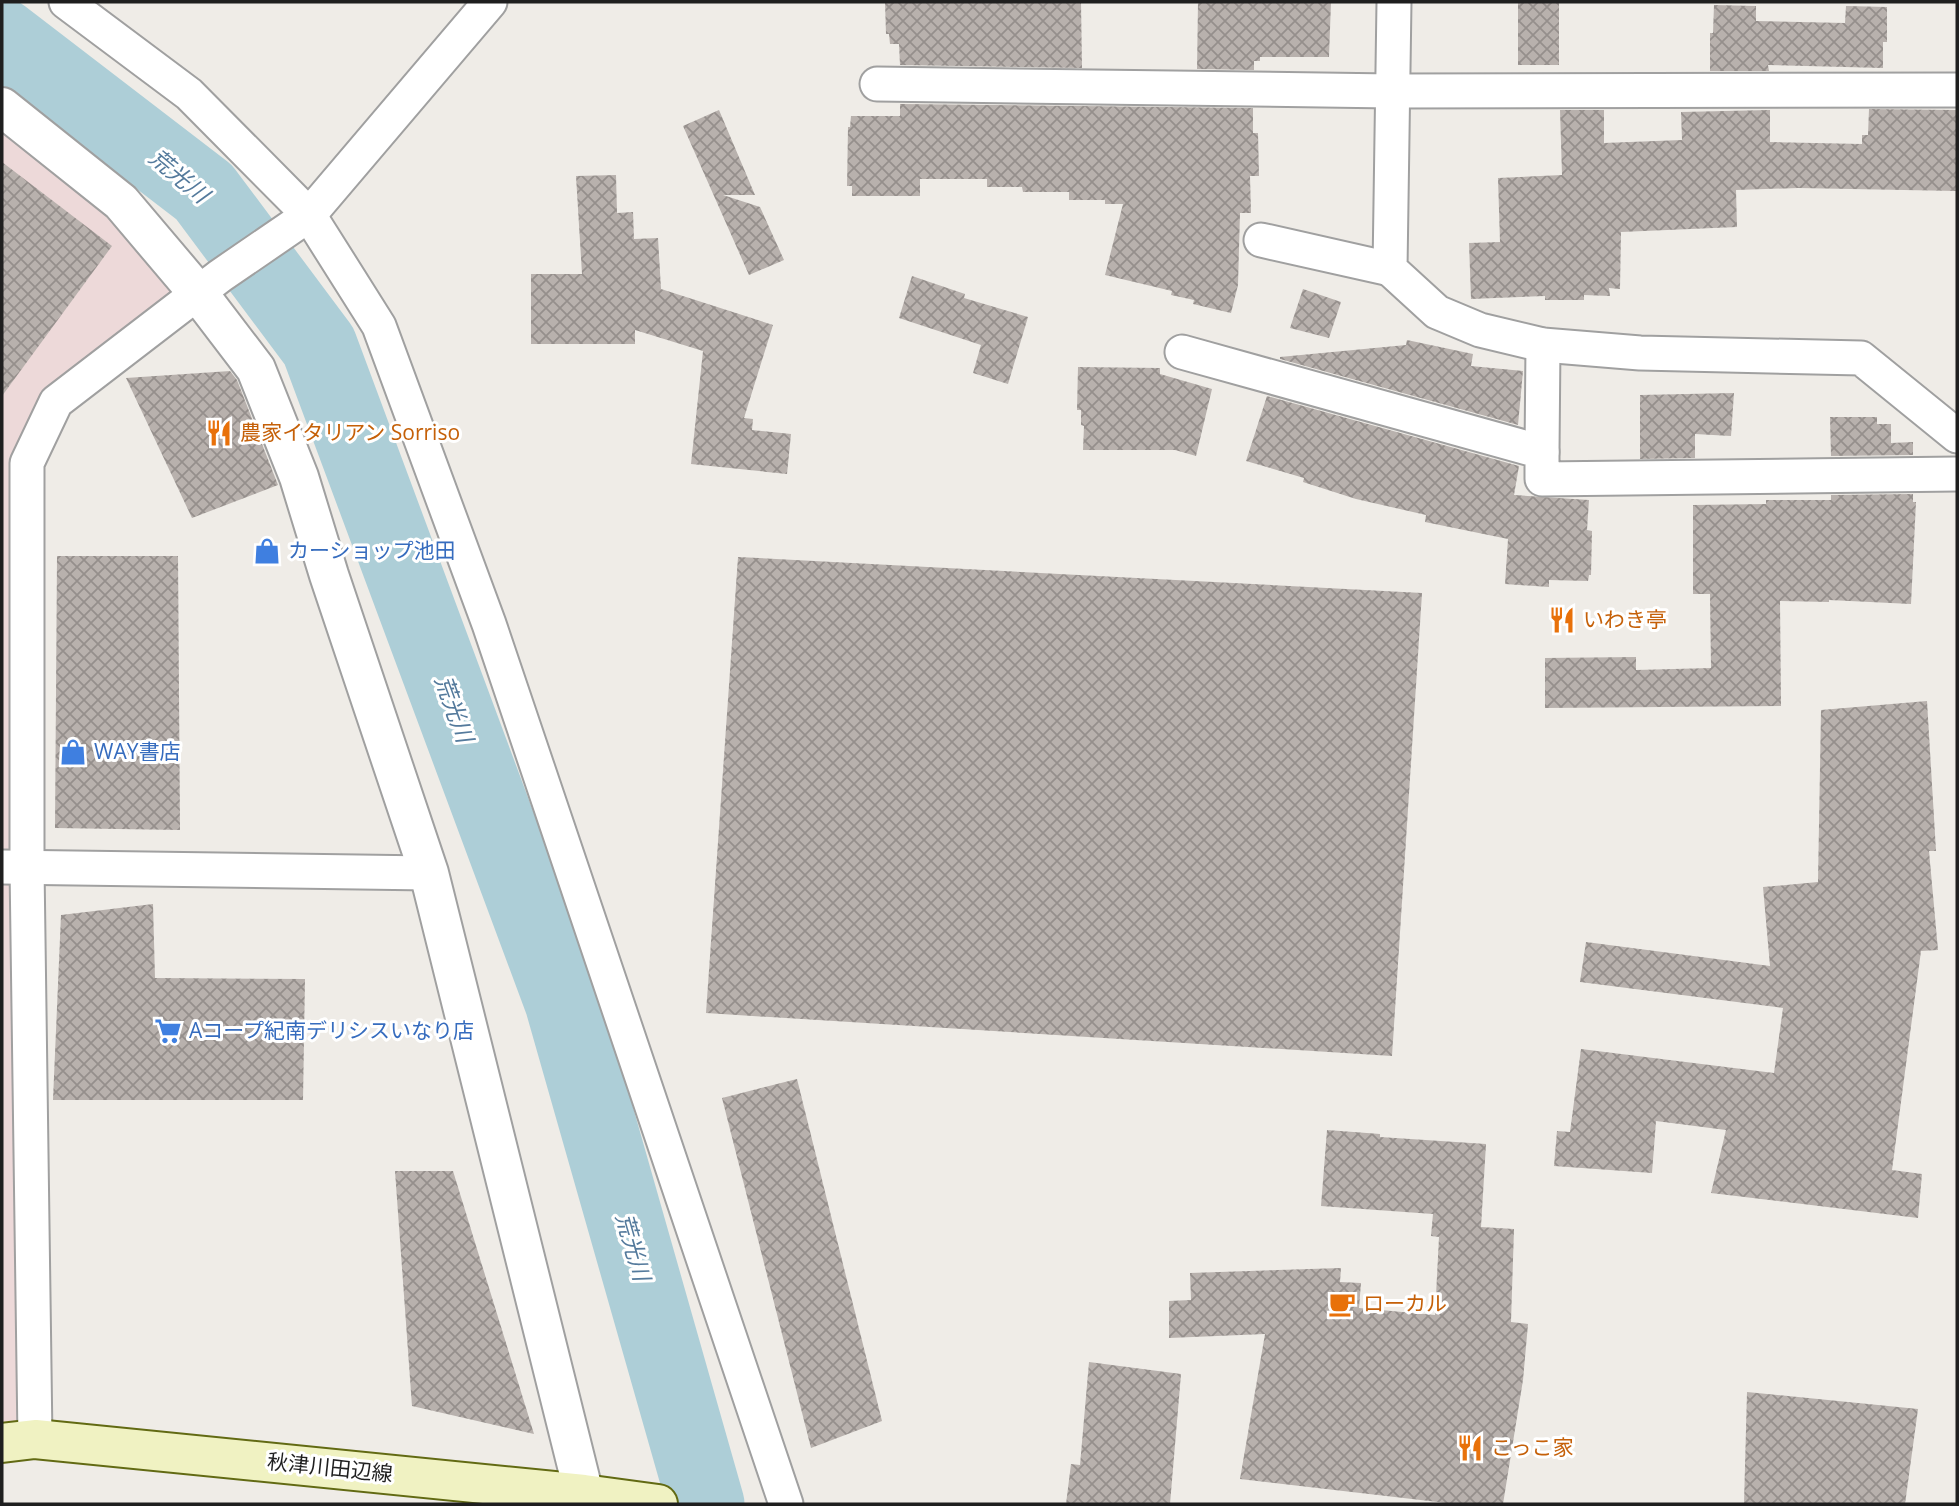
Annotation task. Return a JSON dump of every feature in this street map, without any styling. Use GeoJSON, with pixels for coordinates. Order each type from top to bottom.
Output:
{"type":"FeatureCollection","features":[{"type":"Feature","properties":{"kind":"main road","name":"秋津川田辺線"},"geometry":{"type":"LineString","coordinates":[[18,1441],[584,1494],[658,1504]]}},
{"type":"Feature","properties":{"kind":"street"},"geometry":{"type":"LineString","coordinates":[[66,2],[189,94],[299,221],[379,326],[489,624],[786,1504]]}},
{"type":"Feature","properties":{"kind":"street"},"geometry":{"type":"LineString","coordinates":[[18,1441],[14,867],[27,463],[55,402],[209,284],[299,221],[490,2]]}},
{"type":"Feature","properties":{"kind":"street"},"geometry":{"type":"LineString","coordinates":[[1390,269],[1394,2]]}},
{"type":"Feature","properties":{"kind":"street"},"geometry":{"type":"LineString","coordinates":[[877,84],[1392,91],[1957,90]]}},
{"type":"Feature","properties":{"kind":"street"},"geometry":{"type":"LineString","coordinates":[[2,107],[121,202],[209,284],[256,369],[294,465],[429,873],[584,1494]]}},
{"type":"Feature","properties":{"kind":"street"},"geometry":{"type":"LineString","coordinates":[[1261,240],[1390,269],[1437,312],[1480,330],[1543,345],[1640,353],[1861,358],[1957,436]]}},
{"type":"Feature","properties":{"kind":"street"},"geometry":{"type":"LineString","coordinates":[[1543,345],[1542,480],[1957,474]]}},
{"type":"Feature","properties":{"kind":"street"},"geometry":{"type":"LineString","coordinates":[[1182,352],[1542,452]]}},
{"type":"Feature","properties":{"kind":"street"},"geometry":{"type":"LineString","coordinates":[[14,867],[429,873]]}},
{"type":"Feature","properties":{"kind":"shaded area"},"geometry":{"type":"Polygon","coordinates":[[[2,107],[198,293],[56,402],[27,463],[35,1439],[2,1443],[2,107]]]}},
{"type":"Feature","properties":{"kind":"building"},"geometry":{"type":"Polygon","coordinates":[[[885,2],[1081,2],[1082,68],[900,65],[899,44],[890,44],[889,34],[886,34],[885,2]]]}},
{"type":"Feature","properties":{"kind":"building"},"geometry":{"type":"Polygon","coordinates":[[[1198,2],[1331,2],[1329,57],[1260,57],[1260,61],[1254,61],[1254,70],[1197,69],[1198,2]]]}},
{"type":"Feature","properties":{"kind":"building"},"geometry":{"type":"Polygon","coordinates":[[[1518,2],[1559,2],[1559,65],[1518,65],[1518,2]]]}},
{"type":"Feature","properties":{"kind":"building"},"geometry":{"type":"Polygon","coordinates":[[[1714,5],[1756,6],[1756,21],[1845,23],[1846,6],[1887,7],[1887,42],[1883,42],[1883,68],[1768,65],[1769,71],[1710,71],[1710,33],[1713,33],[1714,5]]]}},
{"type":"Feature","properties":{"kind":"building"},"geometry":{"type":"Polygon","coordinates":[[[900,104],[1253,108],[1253,133],[1258,133],[1259,176],[1250,176],[1251,213],[1240,213],[1238,285],[1231,313],[1193,304],[1194,300],[1171,295],[1172,291],[1105,275],[1123,204],[1105,204],[1105,200],[1069,200],[1069,192],[1023,192],[1022,187],[987,187],[987,179],[920,179],[920,196],[852,196],[852,186],[847,186],[848,127],[851,116],[900,116],[900,104]]]}},
{"type":"Feature","properties":{"kind":"building"},"geometry":{"type":"Polygon","coordinates":[[[1869,109],[1957,110],[1957,191],[1798,188],[1736,190],[1737,227],[1621,232],[1620,289],[1609,288],[1610,296],[1584,295],[1584,300],[1545,300],[1545,296],[1471,299],[1469,243],[1500,242],[1498,178],[1562,175],[1560,110],[1604,110],[1604,143],[1682,140],[1681,112],[1770,110],[1770,142],[1862,144],[1862,135],[1868,135],[1869,109]]]}},
{"type":"Feature","properties":{"kind":"building"},"geometry":{"type":"Polygon","coordinates":[[[719,110],[755,195],[723,195],[760,207],[784,260],[749,275],[683,126],[719,110]]]}},
{"type":"Feature","properties":{"kind":"building"},"geometry":{"type":"Polygon","coordinates":[[[2,162],[112,246],[2,396],[2,162]]]}},
{"type":"Feature","properties":{"kind":"building"},"geometry":{"type":"Polygon","coordinates":[[[616,175],[617,213],[633,212],[634,239],[658,238],[661,289],[773,325],[744,418],[753,419],[752,430],[791,434],[787,474],[691,464],[703,351],[635,330],[635,344],[531,344],[531,274],[582,274],[576,176],[616,175]]]}},
{"type":"Feature","properties":{"kind":"building"},"geometry":{"type":"Polygon","coordinates":[[[912,276],[965,294],[964,298],[1028,317],[1008,384],[973,373],[981,345],[899,318],[912,276]]]}},
{"type":"Feature","properties":{"kind":"building"},"geometry":{"type":"Polygon","coordinates":[[[1303,289],[1341,302],[1329,338],[1290,328],[1303,289]]]}},
{"type":"Feature","properties":{"kind":"building"},"geometry":{"type":"Polygon","coordinates":[[[1407,340],[1473,354],[1471,366],[1523,371],[1518,425],[1280,359],[1406,345],[1407,340]]]}},
{"type":"Feature","properties":{"kind":"building"},"geometry":{"type":"Polygon","coordinates":[[[1078,367],[1160,368],[1160,374],[1212,389],[1196,456],[1175,450],[1083,450],[1084,426],[1081,425],[1081,410],[1077,410],[1078,367]]]}},
{"type":"Feature","properties":{"kind":"building"},"geometry":{"type":"Polygon","coordinates":[[[230,371],[237,380],[278,485],[192,518],[126,378],[230,371]]]}},
{"type":"Feature","properties":{"kind":"building"},"geometry":{"type":"Polygon","coordinates":[[[1734,393],[1731,436],[1695,434],[1695,458],[1640,459],[1640,395],[1734,393]]]}},
{"type":"Feature","properties":{"kind":"building"},"geometry":{"type":"Polygon","coordinates":[[[1267,396],[1519,466],[1514,495],[1589,500],[1587,530],[1592,531],[1591,575],[1588,581],[1549,580],[1549,587],[1505,584],[1508,539],[1425,522],[1426,515],[1356,499],[1303,482],[1304,478],[1246,461],[1267,396]]]}},
{"type":"Feature","properties":{"kind":"building"},"geometry":{"type":"Polygon","coordinates":[[[1830,417],[1877,417],[1877,424],[1891,424],[1891,443],[1913,442],[1913,455],[1831,456],[1830,417]]]}},
{"type":"Feature","properties":{"kind":"building"},"geometry":{"type":"Polygon","coordinates":[[[1913,494],[1913,502],[1916,502],[1911,604],[1829,600],[1780,601],[1781,706],[1545,708],[1545,658],[1636,657],[1636,670],[1711,668],[1710,594],[1693,594],[1693,505],[1766,504],[1766,500],[1831,500],[1831,495],[1913,494]]]}},
{"type":"Feature","properties":{"kind":"building"},"geometry":{"type":"Polygon","coordinates":[[[57,556],[178,556],[180,830],[55,828],[57,556]]]}},
{"type":"Feature","properties":{"kind":"building"},"geometry":{"type":"Polygon","coordinates":[[[738,557],[1422,593],[1392,1056],[706,1013],[738,557]]]}},
{"type":"Feature","properties":{"kind":"building"},"geometry":{"type":"Polygon","coordinates":[[[1927,701],[1936,851],[1929,851],[1938,950],[1921,951],[1892,1170],[1922,1174],[1918,1218],[1711,1193],[1726,1130],[1656,1121],[1652,1173],[1554,1166],[1557,1131],[1570,1132],[1581,1049],[1774,1073],[1783,1008],[1580,982],[1586,942],[1770,966],[1763,887],[1818,882],[1821,710],[1927,701]]]}},
{"type":"Feature","properties":{"kind":"building"},"geometry":{"type":"Polygon","coordinates":[[[153,904],[155,978],[305,979],[303,1100],[53,1100],[61,915],[153,904]]]}},
{"type":"Feature","properties":{"kind":"building"},"geometry":{"type":"Polygon","coordinates":[[[797,1079],[882,1421],[811,1448],[722,1098],[797,1079]]]}},
{"type":"Feature","properties":{"kind":"building"},"geometry":{"type":"Polygon","coordinates":[[[1327,1130],[1380,1134],[1380,1137],[1486,1144],[1481,1227],[1514,1229],[1511,1322],[1528,1324],[1523,1380],[1503,1504],[1455,1504],[1240,1479],[1265,1334],[1169,1338],[1169,1301],[1191,1300],[1190,1273],[1341,1268],[1340,1282],[1361,1283],[1359,1308],[1435,1315],[1439,1237],[1431,1236],[1433,1214],[1321,1206],[1327,1130]]]}},
{"type":"Feature","properties":{"kind":"building"},"geometry":{"type":"Polygon","coordinates":[[[395,1171],[453,1171],[534,1434],[412,1406],[395,1171]]]}},
{"type":"Feature","properties":{"kind":"building"},"geometry":{"type":"Polygon","coordinates":[[[1089,1362],[1181,1374],[1170,1504],[1066,1504],[1071,1464],[1080,1465],[1089,1362]]]}},
{"type":"Feature","properties":{"kind":"building"},"geometry":{"type":"Polygon","coordinates":[[[1747,1392],[1918,1409],[1905,1504],[1744,1504],[1747,1392]]]}},
{"type":"Feature","properties":{"kind":"waterway","name":"荒光川"},"geometry":{"type":"LineString","coordinates":[[2,37],[204,192],[319,346],[563,1002],[706,1504]]}},
{"type":"Feature","properties":{"kind":"place","name":"農家イタリアン Sorriso"},"geometry":{"type":"Point","coordinates":[219,433]}},
{"type":"Feature","properties":{"kind":"place","name":"カーショップ池田"},"geometry":{"type":"Point","coordinates":[267,551]}},
{"type":"Feature","properties":{"kind":"place","name":"いわき亭"},"geometry":{"type":"Point","coordinates":[1562,620]}},
{"type":"Feature","properties":{"kind":"place","name":"WAY書店"},"geometry":{"type":"Point","coordinates":[73,752]}},
{"type":"Feature","properties":{"kind":"place","name":"Aコープ紀南デリシスいなり店"},"geometry":{"type":"Point","coordinates":[168,1031]}},
{"type":"Feature","properties":{"kind":"place","name":"ローカル"},"geometry":{"type":"Point","coordinates":[1342,1304]}},
{"type":"Feature","properties":{"kind":"place","name":"こっこ家"},"geometry":{"type":"Point","coordinates":[1470,1448]}}]}
